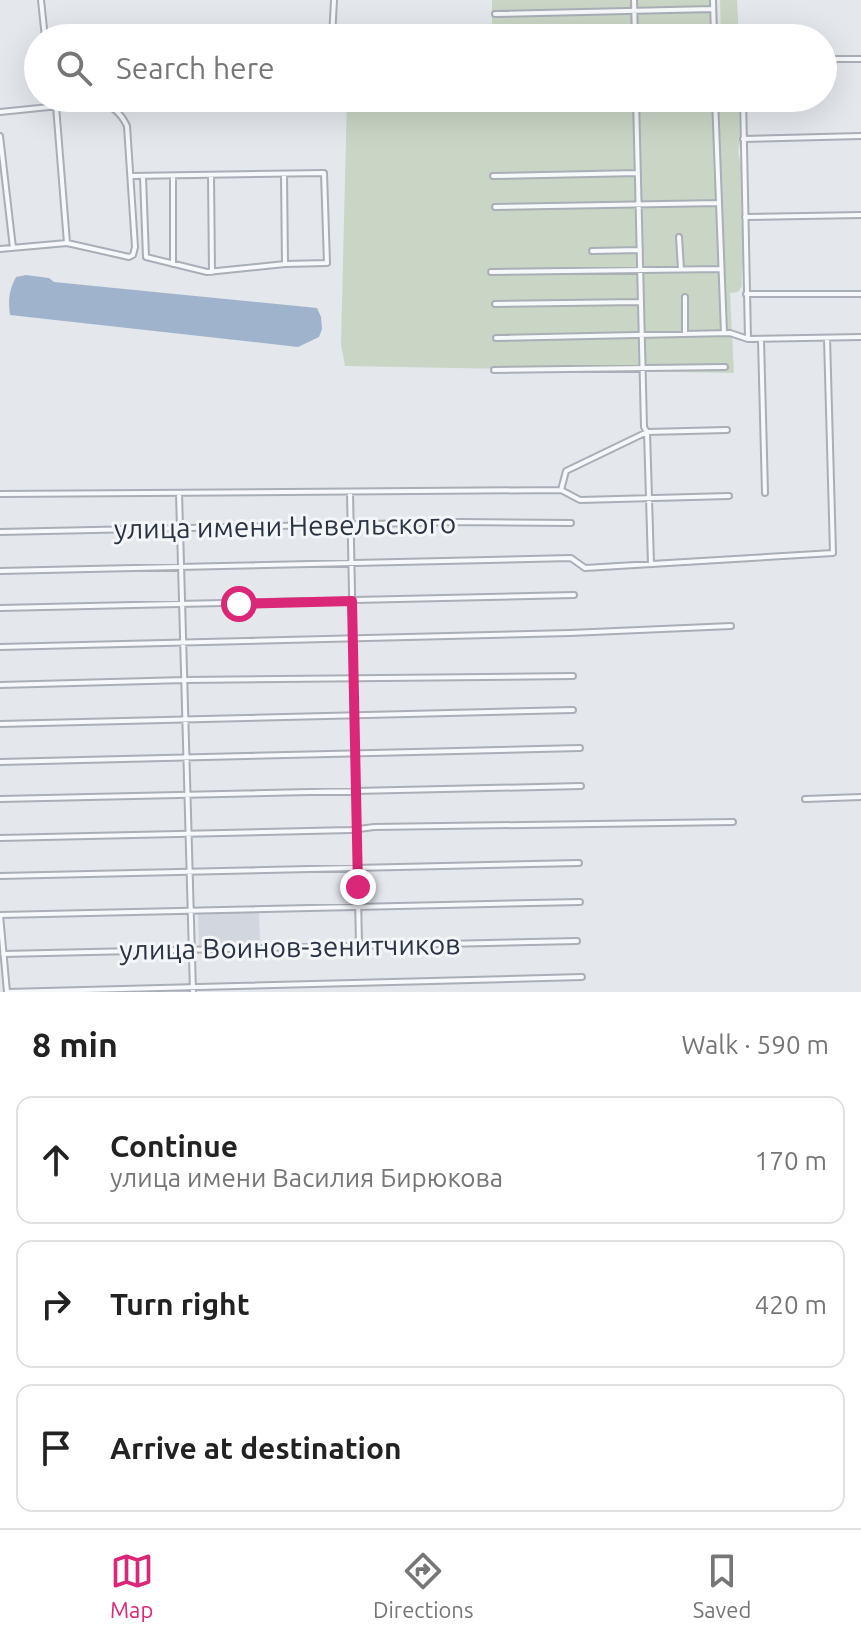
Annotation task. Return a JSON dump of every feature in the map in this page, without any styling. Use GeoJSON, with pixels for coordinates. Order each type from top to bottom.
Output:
{"type":"FeatureCollection","features":[{"type":"Feature","properties":{"kind":"street"},"geometry":{"type":"LineString","coordinates":[[41,0],[44,24]]}},
{"type":"Feature","properties":{"kind":"street"},"geometry":{"type":"LineString","coordinates":[[634,0],[635,24]]}},
{"type":"Feature","properties":{"kind":"street"},"geometry":{"type":"LineString","coordinates":[[713,0],[714,24]]}},
{"type":"Feature","properties":{"kind":"street"},"geometry":{"type":"LineString","coordinates":[[332,24],[334,2]]}},
{"type":"Feature","properties":{"kind":"street"},"geometry":{"type":"LineString","coordinates":[[495,14],[713,9]]}},
{"type":"Feature","properties":{"kind":"street"},"geometry":{"type":"LineString","coordinates":[[837,59],[861,59]]}},
{"type":"Feature","properties":{"kind":"street"},"geometry":{"type":"LineString","coordinates":[[0,112],[24,109]]}},
{"type":"Feature","properties":{"kind":"street"},"geometry":{"type":"LineString","coordinates":[[54,112],[67,243]]}},
{"type":"Feature","properties":{"kind":"street"},"geometry":{"type":"LineString","coordinates":[[0,249],[67,243],[123,256],[133,255],[127,126],[117,112]]}},
{"type":"Feature","properties":{"kind":"street"},"geometry":{"type":"LineString","coordinates":[[636,112],[644,427],[647,432],[651,564]]}},
{"type":"Feature","properties":{"kind":"street"},"geometry":{"type":"LineString","coordinates":[[716,112],[724,333]]}},
{"type":"Feature","properties":{"kind":"street"},"geometry":{"type":"LineString","coordinates":[[743,112],[748,339]]}},
{"type":"Feature","properties":{"kind":"street"},"geometry":{"type":"LineString","coordinates":[[0,136],[13,248]]}},
{"type":"Feature","properties":{"kind":"street"},"geometry":{"type":"LineString","coordinates":[[743,139],[861,136]]}},
{"type":"Feature","properties":{"kind":"street"},"geometry":{"type":"LineString","coordinates":[[131,174],[143,177],[324,173],[327,263],[212,272],[146,257],[143,177]]}},
{"type":"Feature","properties":{"kind":"street"},"geometry":{"type":"LineString","coordinates":[[493,176],[638,173]]}},
{"type":"Feature","properties":{"kind":"street"},"geometry":{"type":"LineString","coordinates":[[284,174],[285,264]]}},
{"type":"Feature","properties":{"kind":"street"},"geometry":{"type":"LineString","coordinates":[[211,175],[212,272]]}},
{"type":"Feature","properties":{"kind":"street"},"geometry":{"type":"LineString","coordinates":[[173,176],[173,264]]}},
{"type":"Feature","properties":{"kind":"street"},"geometry":{"type":"LineString","coordinates":[[495,207],[719,203]]}},
{"type":"Feature","properties":{"kind":"street"},"geometry":{"type":"LineString","coordinates":[[745,217],[861,215]]}},
{"type":"Feature","properties":{"kind":"street"},"geometry":{"type":"LineString","coordinates":[[679,237],[681,269]]}},
{"type":"Feature","properties":{"kind":"street"},"geometry":{"type":"LineString","coordinates":[[592,251],[640,250]]}},
{"type":"Feature","properties":{"kind":"street"},"geometry":{"type":"LineString","coordinates":[[491,272],[721,269]]}},
{"type":"Feature","properties":{"kind":"street"},"geometry":{"type":"LineString","coordinates":[[746,294],[861,294]]}},
{"type":"Feature","properties":{"kind":"street"},"geometry":{"type":"LineString","coordinates":[[685,297],[685,334]]}},
{"type":"Feature","properties":{"kind":"street"},"geometry":{"type":"LineString","coordinates":[[495,304],[641,302]]}},
{"type":"Feature","properties":{"kind":"street"},"geometry":{"type":"LineString","coordinates":[[496,338],[724,333],[761,340],[861,337]]}},
{"type":"Feature","properties":{"kind":"street"},"geometry":{"type":"LineString","coordinates":[[0,571],[571,558],[585,568],[833,553],[827,338]]}},
{"type":"Feature","properties":{"kind":"street"},"geometry":{"type":"LineString","coordinates":[[761,340],[765,493]]}},
{"type":"Feature","properties":{"kind":"street"},"geometry":{"type":"LineString","coordinates":[[494,370],[725,367]]}},
{"type":"Feature","properties":{"kind":"street"},"geometry":{"type":"LineString","coordinates":[[561,490],[566,471],[647,432],[727,430]]}},
{"type":"Feature","properties":{"kind":"street"},"geometry":{"type":"LineString","coordinates":[[0,494],[561,490],[580,500],[729,496]]}},
{"type":"Feature","properties":{"kind":"street"},"geometry":{"type":"LineString","coordinates":[[350,492],[359,945]]}},
{"type":"Feature","properties":{"kind":"street"},"geometry":{"type":"LineString","coordinates":[[179,493],[193,990]]}},
{"type":"Feature","properties":{"kind":"street","name":"улица имени Невельского"},"geometry":{"type":"LineString","coordinates":[[0,532],[461,522],[571,523]]}},
{"type":"Feature","properties":{"kind":"street"},"geometry":{"type":"LineString","coordinates":[[0,608],[574,595]]}},
{"type":"Feature","properties":{"kind":"street"},"geometry":{"type":"LineString","coordinates":[[0,647],[731,626]]}},
{"type":"Feature","properties":{"kind":"street"},"geometry":{"type":"LineString","coordinates":[[0,685],[573,676]]}},
{"type":"Feature","properties":{"kind":"street"},"geometry":{"type":"LineString","coordinates":[[0,724],[573,710]]}},
{"type":"Feature","properties":{"kind":"street"},"geometry":{"type":"LineString","coordinates":[[0,762],[580,748]]}},
{"type":"Feature","properties":{"kind":"street"},"geometry":{"type":"LineString","coordinates":[[0,799],[581,786]]}},
{"type":"Feature","properties":{"kind":"street"},"geometry":{"type":"LineString","coordinates":[[805,799],[861,797]]}},
{"type":"Feature","properties":{"kind":"street"},"geometry":{"type":"LineString","coordinates":[[0,838],[189,835],[374,827],[733,822]]}},
{"type":"Feature","properties":{"kind":"street"},"geometry":{"type":"LineString","coordinates":[[0,876],[579,863]]}},
{"type":"Feature","properties":{"kind":"street"},"geometry":{"type":"LineString","coordinates":[[580,902],[0,915],[7,992],[193,990],[582,977]]}},
{"type":"Feature","properties":{"kind":"street","name":"улица Воинов-зенитчиков"},"geometry":{"type":"LineString","coordinates":[[3,954],[577,941]]}},
{"type":"Feature","properties":{"kind":"shaded area"},"geometry":{"type":"Polygon","coordinates":[[[259,912],[260,943],[199,945],[198,913],[259,912]]]}},
{"type":"Feature","properties":{"kind":"green space"},"geometry":{"type":"Polygon","coordinates":[[[492,0],[717,0],[718,24],[492,24],[492,0]]]}},
{"type":"Feature","properties":{"kind":"green space"},"geometry":{"type":"Polygon","coordinates":[[[720,0],[737,0],[738,24],[721,24],[720,0]]]}},
{"type":"Feature","properties":{"kind":"green space"},"geometry":{"type":"Polygon","coordinates":[[[347,112],[739,112],[743,256],[742,286],[738,292],[730,293],[734,373],[345,366],[341,344],[347,112]]]}},
{"type":"Feature","properties":{"kind":"water"},"geometry":{"type":"Polygon","coordinates":[[[16,277],[49,278],[54,282],[317,308],[322,329],[319,337],[298,347],[10,315],[10,296],[16,277]]]}},
{"type":"Feature","properties":{"kind":"route"},"geometry":{"type":"LineString","coordinates":[[239,604],[352,601],[358,887]]}}]}
